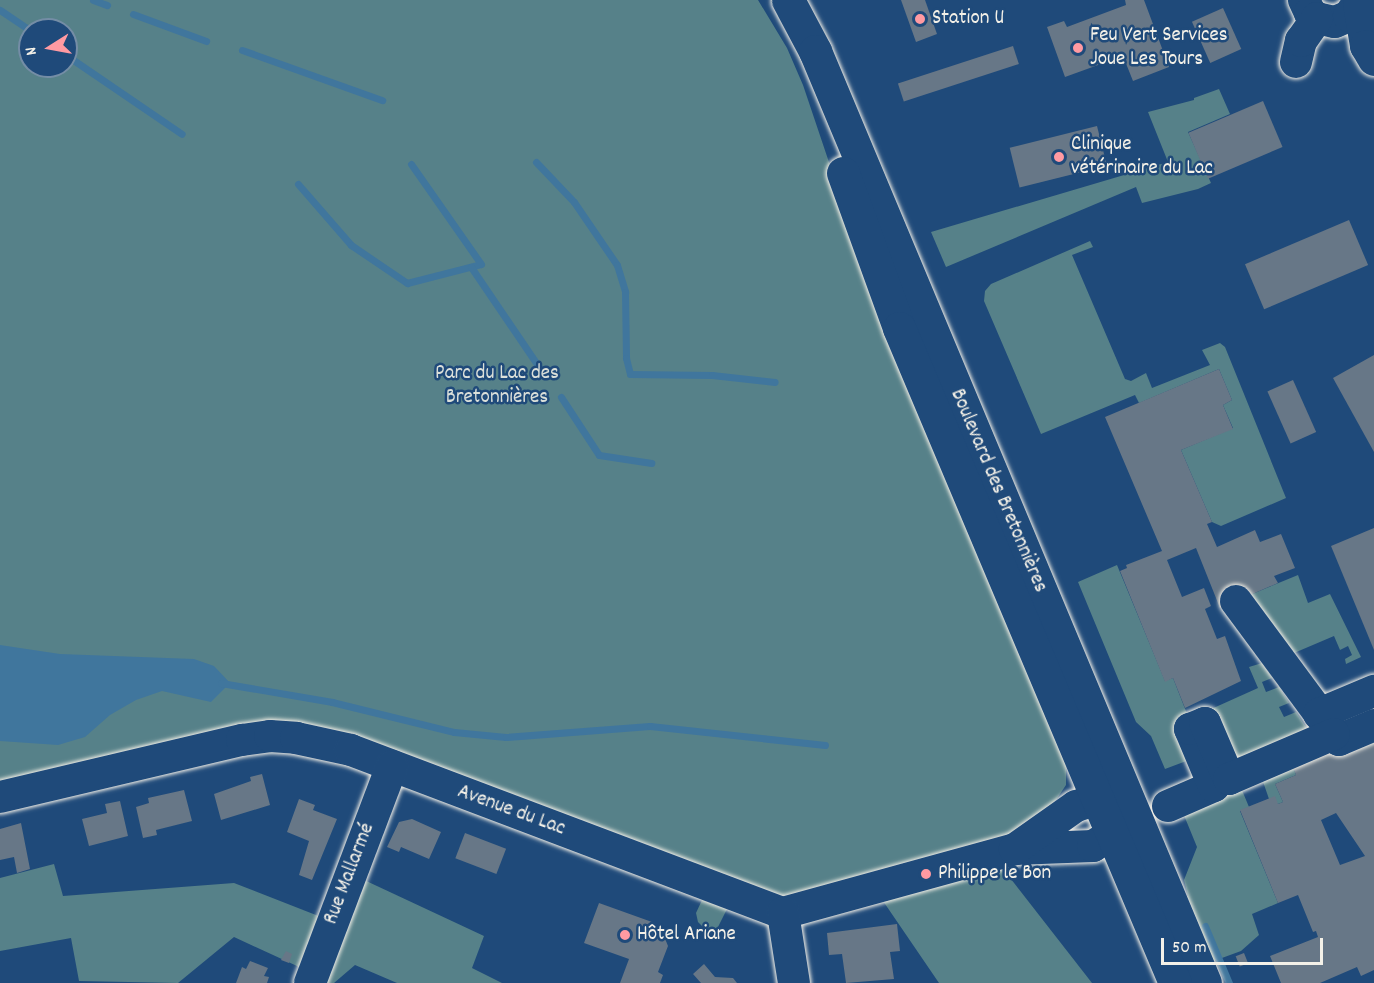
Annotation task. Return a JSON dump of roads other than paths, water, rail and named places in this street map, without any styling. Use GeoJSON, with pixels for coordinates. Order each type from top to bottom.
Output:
{"type":"FeatureCollection","features":[{"type":"Feature","properties":{"kind":"main road","name":"Boulevard des Bretonnières"},"geometry":{"type":"LineString","coordinates":[[770,0],[814,92],[899,328],[1098,799],[1121,821],[1205,983]]}},
{"type":"Feature","properties":{"kind":"main road","name":"Boulevard des Bretonnières"},"geometry":{"type":"LineString","coordinates":[[788,0],[815,51],[1121,821],[1175,983]]}},
{"type":"Feature","properties":{"kind":"street"},"geometry":{"type":"LineString","coordinates":[[1296,62],[1301,41],[1325,7],[1370,53]]}},
{"type":"Feature","properties":{"kind":"street"},"geometry":{"type":"LineString","coordinates":[[1236,601],[1339,740],[1374,725]]}},
{"type":"Feature","properties":{"kind":"street"},"geometry":{"type":"LineString","coordinates":[[1168,806],[1214,786],[1190,729],[1205,723],[1229,780],[1327,724],[1374,691]]}},
{"type":"Feature","properties":{"kind":"street","name":"Avenue du Lac"},"geometry":{"type":"LineString","coordinates":[[0,797],[195,749],[270,736],[296,738],[351,750],[783,913]]}},
{"type":"Feature","properties":{"kind":"street","name":"Rue Mallarmé"},"geometry":{"type":"LineString","coordinates":[[310,983],[392,766]]}},
{"type":"Feature","properties":{"kind":"street"},"geometry":{"type":"LineString","coordinates":[[1015,849],[1076,806],[1098,799]]}},
{"type":"Feature","properties":{"kind":"street"},"geometry":{"type":"LineString","coordinates":[[794,983],[783,913],[1015,849],[1093,846],[1121,821]]}},
{"type":"Feature","properties":{"kind":"water"},"geometry":{"type":"Polygon","coordinates":[[[0,645],[60,654],[194,659],[214,666],[230,683],[211,702],[162,691],[136,700],[110,715],[85,737],[58,745],[0,741],[0,645]]]}},
{"type":"Feature","properties":{"kind":"waterway"},"geometry":{"type":"LineString","coordinates":[[93,0],[107,5]]}},
{"type":"Feature","properties":{"kind":"waterway"},"geometry":{"type":"LineString","coordinates":[[0,10],[18,22]]}},
{"type":"Feature","properties":{"kind":"waterway"},"geometry":{"type":"LineString","coordinates":[[133,14],[206,41]]}},
{"type":"Feature","properties":{"kind":"waterway"},"geometry":{"type":"LineString","coordinates":[[242,50],[382,100]]}},
{"type":"Feature","properties":{"kind":"waterway"},"geometry":{"type":"LineString","coordinates":[[78,63],[182,134]]}},
{"type":"Feature","properties":{"kind":"waterway"},"geometry":{"type":"LineString","coordinates":[[536,162],[574,202],[617,265],[625,292],[626,358],[630,374],[712,375],[775,382]]}},
{"type":"Feature","properties":{"kind":"waterway"},"geometry":{"type":"LineString","coordinates":[[298,184],[351,245],[407,283],[481,264],[411,164]]}},
{"type":"Feature","properties":{"kind":"waterway"},"geometry":{"type":"LineString","coordinates":[[471,267],[545,376]]}},
{"type":"Feature","properties":{"kind":"waterway"},"geometry":{"type":"LineString","coordinates":[[561,397],[599,455],[651,463]]}},
{"type":"Feature","properties":{"kind":"waterway"},"geometry":{"type":"LineString","coordinates":[[221,683],[332,702],[454,732],[506,737],[650,726],[825,745]]}},
{"type":"Feature","properties":{"kind":"waterway"},"geometry":{"type":"LineString","coordinates":[[1205,926],[1229,983]]}},
{"type":"Feature","properties":{"kind":"place","name":"Station U"},"geometry":{"type":"Point","coordinates":[920,19]}},
{"type":"Feature","properties":{"kind":"place","name":"Feu Vert Services Joue Les Tours"},"geometry":{"type":"Point","coordinates":[1078,48]}},
{"type":"Feature","properties":{"kind":"place","name":"Clinique vétérinaire du Lac"},"geometry":{"type":"Point","coordinates":[1059,157]}},
{"type":"Feature","properties":{"kind":"place","name":"Philippe le Bon"},"geometry":{"type":"Point","coordinates":[926,874]}},
{"type":"Feature","properties":{"kind":"place","name":"Hôtel Ariane"},"geometry":{"type":"Point","coordinates":[625,935]}},
{"type":"Feature","properties":{"kind":"park label","name":"Parc du Lac des Bretonnières"},"geometry":{"type":"Point","coordinates":[497,386]}}]}
